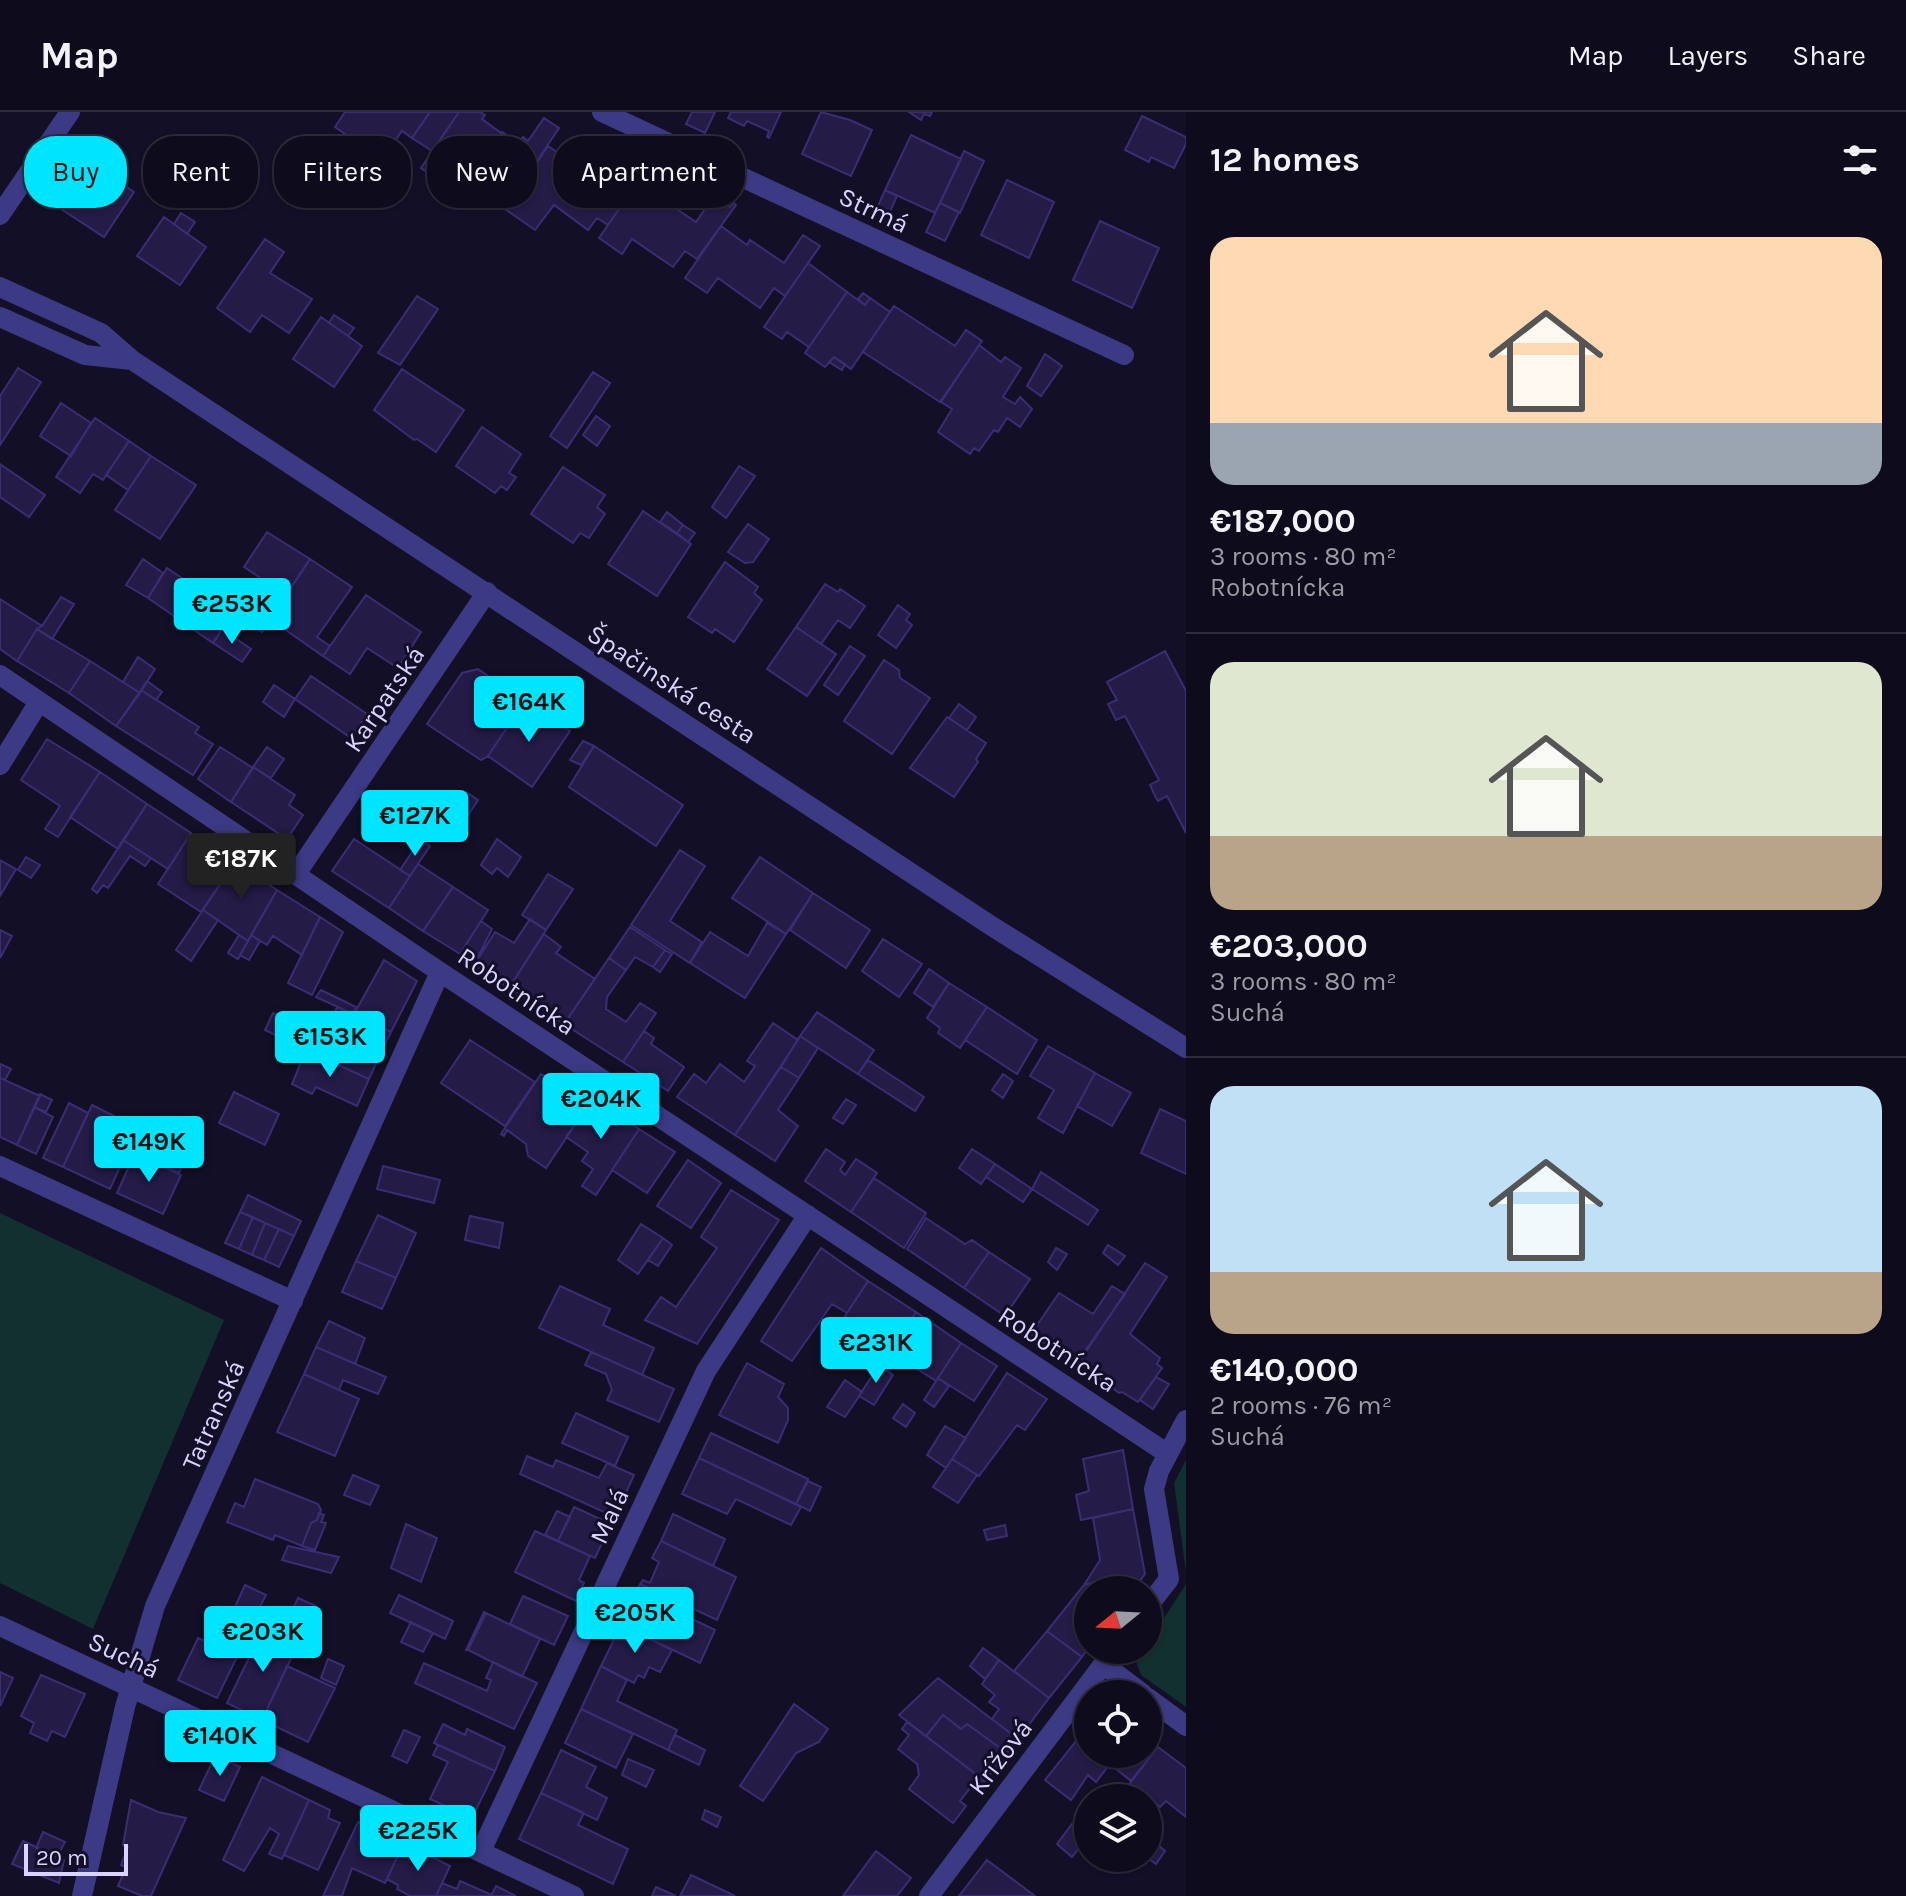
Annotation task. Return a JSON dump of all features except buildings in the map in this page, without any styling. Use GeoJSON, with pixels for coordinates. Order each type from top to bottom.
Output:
{"type":"FeatureCollection","features":[{"type":"Feature","properties":{"kind":"street"},"geometry":{"type":"LineString","coordinates":[[0,215],[70,112]]}},
{"type":"Feature","properties":{"kind":"street","name":"Strmá"},"geometry":{"type":"LineString","coordinates":[[602,112],[1124,355]]}},
{"type":"Feature","properties":{"kind":"street","name":"Špačinská cesta"},"geometry":{"type":"LineString","coordinates":[[0,287],[101,333],[132,360],[990,925],[1186,1048]]}},
{"type":"Feature","properties":{"kind":"street","name":"Špačinská cesta"},"geometry":{"type":"LineString","coordinates":[[0,317],[85,355],[132,360]]}},
{"type":"Feature","properties":{"kind":"street","name":"Karpatská"},"geometry":{"type":"LineString","coordinates":[[296,874],[487,592]]}},
{"type":"Feature","properties":{"kind":"street","name":"Robotnícka"},"geometry":{"type":"LineString","coordinates":[[0,675],[440,972],[1168,1454]]}},
{"type":"Feature","properties":{"kind":"street"},"geometry":{"type":"LineString","coordinates":[[0,765],[39,702]]}},
{"type":"Feature","properties":{"kind":"street","name":"Tatranská"},"geometry":{"type":"LineString","coordinates":[[82,1896],[131,1686],[155,1606],[440,972]]}},
{"type":"Feature","properties":{"kind":"street"},"geometry":{"type":"LineString","coordinates":[[0,1166],[293,1301]]}},
{"type":"Feature","properties":{"kind":"street","name":"Malá"},"geometry":{"type":"LineString","coordinates":[[481,1851],[706,1371],[808,1215]]}},
{"type":"Feature","properties":{"kind":"street"},"geometry":{"type":"LineString","coordinates":[[1162,1588],[1169,1579],[1154,1489],[1186,1420]]}},
{"type":"Feature","properties":{"kind":"street","name":"Suchá"},"geometry":{"type":"LineString","coordinates":[[0,1626],[574,1896]]}},
{"type":"Feature","properties":{"kind":"street","name":"Krížová"},"geometry":{"type":"LineString","coordinates":[[929,1896],[1103,1664]]}},
{"type":"Feature","properties":{"kind":"street"},"geometry":{"type":"LineString","coordinates":[[1115,1664],[1130,1680]]}},
{"type":"Feature","properties":{"kind":"street"},"geometry":{"type":"LineString","coordinates":[[1162,1708],[1186,1726]]}},
{"type":"Feature","properties":{"kind":"green space"},"geometry":{"type":"Polygon","coordinates":[[[0,1213],[224,1320],[93,1629],[0,1583],[0,1213]]]}},
{"type":"Feature","properties":{"kind":"green space"},"geometry":{"type":"Polygon","coordinates":[[[1186,1460],[1186,1572],[1174,1483],[1186,1460]]]}},
{"type":"Feature","properties":{"kind":"green space"},"geometry":{"type":"Polygon","coordinates":[[[1186,1584],[1186,1707],[1162,1690],[1162,1680],[1148,1680],[1141,1675],[1137,1664],[1162,1664],[1162,1621],[1186,1584]]]}}]}
